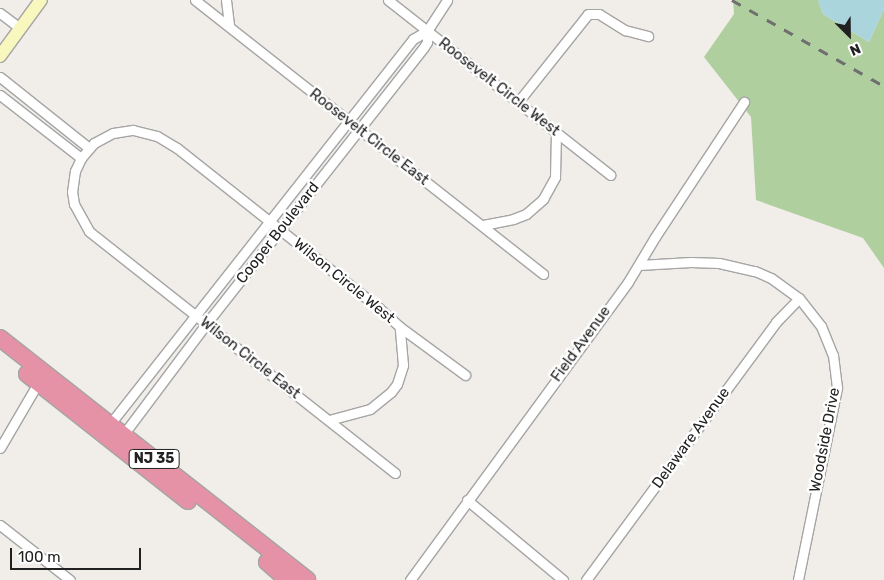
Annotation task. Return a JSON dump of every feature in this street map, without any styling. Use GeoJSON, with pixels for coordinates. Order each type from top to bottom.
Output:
{"type":"FeatureCollection","features":[{"type":"Feature","properties":{"kind":"highway","name":"NJ 35"},"geometry":{"type":"LineString","coordinates":[[0,338],[307,580]]}},
{"type":"Feature","properties":{"kind":"highway","name":"NJ 35"},"geometry":{"type":"LineString","coordinates":[[0,352],[288,580]]}},
{"type":"Feature","properties":{"kind":"main road"},"geometry":{"type":"LineString","coordinates":[[0,56],[41,0]]}},
{"type":"Feature","properties":{"kind":"street","name":"Roosevelt Circle East"},"geometry":{"type":"LineString","coordinates":[[195,0],[543,274]]}},
{"type":"Feature","properties":{"kind":"street"},"geometry":{"type":"LineString","coordinates":[[226,0],[229,26]]}},
{"type":"Feature","properties":{"kind":"street","name":"Roosevelt Circle West"},"geometry":{"type":"LineString","coordinates":[[388,0],[610,175]]}},
{"type":"Feature","properties":{"kind":"street","name":"Cooper Boulevard"},"geometry":{"type":"LineString","coordinates":[[110,424],[413,38],[427,30],[447,0]]}},
{"type":"Feature","properties":{"kind":"street"},"geometry":{"type":"LineString","coordinates":[[0,13],[20,28]]}},
{"type":"Feature","properties":{"kind":"street"},"geometry":{"type":"LineString","coordinates":[[518,102],[588,14],[599,14],[625,30],[648,36]]}},
{"type":"Feature","properties":{"kind":"street","name":"Cooper Boulevard"},"geometry":{"type":"LineString","coordinates":[[123,435],[206,324],[426,44],[427,30]]}},
{"type":"Feature","properties":{"kind":"street"},"geometry":{"type":"LineString","coordinates":[[0,77],[89,148]]}},
{"type":"Feature","properties":{"kind":"street"},"geometry":{"type":"LineString","coordinates":[[0,95],[81,158]]}},
{"type":"Feature","properties":{"kind":"street","name":"Field Avenue"},"geometry":{"type":"LineString","coordinates":[[410,580],[639,265],[744,102]]}},
{"type":"Feature","properties":{"kind":"street","name":"Wilson Circle West"},"geometry":{"type":"LineString","coordinates":[[81,158],[89,148],[113,133],[133,130],[158,136],[177,148],[379,308],[400,327],[465,375]]}},
{"type":"Feature","properties":{"kind":"street"},"geometry":{"type":"LineString","coordinates":[[483,225],[526,214],[543,200],[555,177],[556,133]]}},
{"type":"Feature","properties":{"kind":"street","name":"Wilson Circle East"},"geometry":{"type":"LineString","coordinates":[[81,158],[75,171],[72,192],[74,204],[83,223],[104,244],[395,472]]}},
{"type":"Feature","properties":{"kind":"street","name":"Woodside Drive"},"geometry":{"type":"LineString","coordinates":[[639,265],[692,262],[740,266],[771,278],[799,298],[821,326],[835,364],[837,388],[798,580]]}},
{"type":"Feature","properties":{"kind":"street","name":"Delaware Avenue"},"geometry":{"type":"LineString","coordinates":[[586,580],[776,322],[799,298]]}},
{"type":"Feature","properties":{"kind":"street"},"geometry":{"type":"LineString","coordinates":[[329,420],[370,409],[391,392],[397,384],[403,365],[400,327]]}},
{"type":"Feature","properties":{"kind":"street"},"geometry":{"type":"LineString","coordinates":[[0,448],[38,383]]}},
{"type":"Feature","properties":{"kind":"street"},"geometry":{"type":"LineString","coordinates":[[468,500],[563,580]]}},
{"type":"Feature","properties":{"kind":"street"},"geometry":{"type":"LineString","coordinates":[[0,525],[70,580]]}},
{"type":"Feature","properties":{"kind":"green space"},"geometry":{"type":"Polygon","coordinates":[[[733,0],[818,0],[823,14],[869,42],[884,9],[884,268],[863,238],[756,200],[751,117],[704,57],[734,14],[733,0]]]}},
{"type":"Feature","properties":{"kind":"water"},"geometry":{"type":"Polygon","coordinates":[[[818,0],[884,0],[884,9],[869,42],[823,14],[818,0]]]}},
{"type":"Feature","properties":{"kind":"railway"},"geometry":{"type":"LineString","coordinates":[[732,0],[884,86]]}}]}
